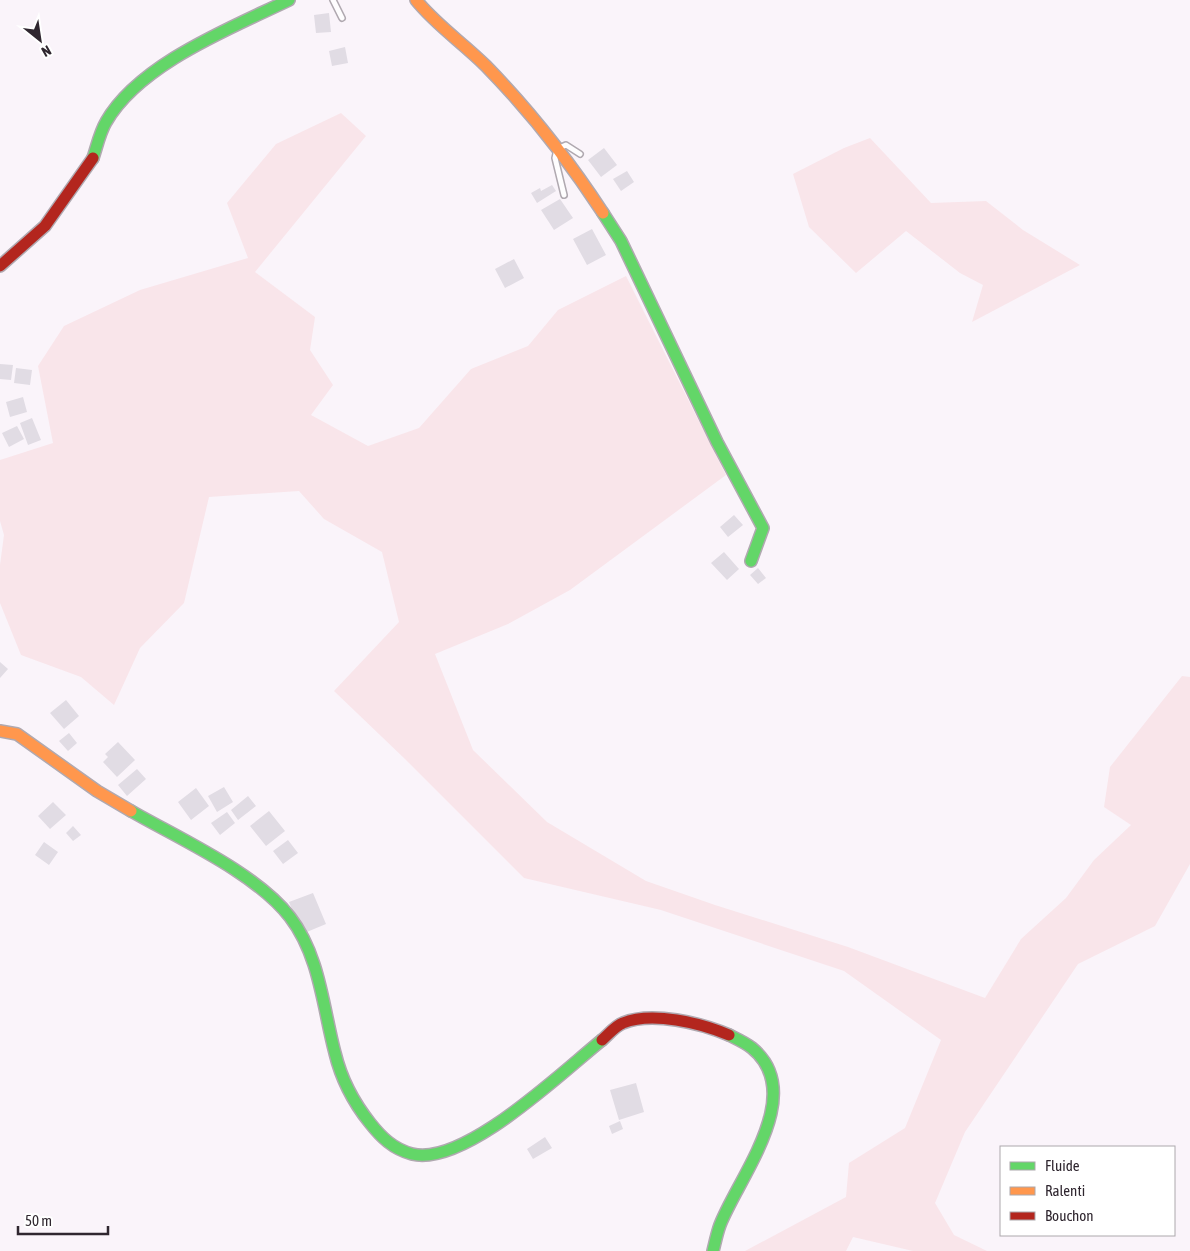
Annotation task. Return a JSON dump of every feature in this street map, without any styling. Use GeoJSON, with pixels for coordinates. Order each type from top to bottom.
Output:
{"type":"FeatureCollection","features":[{"type":"Feature","properties":{"kind":"street"},"geometry":{"type":"LineString","coordinates":[[0,266],[46,226],[92,159],[106,122],[125,97],[146,78],[196,45],[289,0]]}},
{"type":"Feature","properties":{"kind":"street"},"geometry":{"type":"LineString","coordinates":[[416,0],[431,18],[464,46],[507,88],[557,149],[602,210],[621,241],[717,442],[763,528],[750,561]]}},
{"type":"Feature","properties":{"kind":"street"},"geometry":{"type":"LineString","coordinates":[[0,731],[16,734],[97,791],[253,881],[290,917],[303,938],[319,979],[335,1055],[355,1104],[384,1141],[412,1154],[437,1154],[471,1141],[516,1109],[622,1023],[645,1019],[686,1021],[728,1034],[753,1049],[767,1068],[773,1086],[772,1107],[767,1131],[720,1225],[713,1251]]}},
{"type":"Feature","properties":{"kind":"lane"},"geometry":{"type":"LineString","coordinates":[[333,0],[342,18]]}},
{"type":"Feature","properties":{"kind":"lane"},"geometry":{"type":"LineString","coordinates":[[564,195],[555,158],[557,149],[566,145],[580,154]]}},
{"type":"Feature","properties":{"kind":"shaded area"},"geometry":{"type":"Polygon","coordinates":[[[341,113],[366,136],[255,272],[315,317],[310,350],[333,385],[311,415],[368,446],[419,428],[471,369],[528,346],[558,310],[626,276],[726,475],[570,590],[508,624],[435,654],[473,750],[547,822],[646,881],[848,947],[985,998],[1021,939],[1066,898],[1094,860],[1131,825],[1104,807],[1110,767],[1182,676],[1190,677],[1190,864],[1155,926],[1078,964],[965,1132],[935,1203],[954,1235],[987,1251],[913,1251],[853,1237],[846,1251],[745,1251],[846,1197],[849,1163],[905,1128],[941,1040],[844,971],[661,910],[524,878],[334,691],[399,622],[382,552],[324,519],[299,491],[209,497],[184,603],[140,648],[114,705],[81,677],[21,655],[0,603],[0,565],[4,535],[0,521],[0,460],[53,443],[38,366],[64,326],[140,290],[248,258],[227,203],[276,144],[341,113]]]}},
{"type":"Feature","properties":{"kind":"shaded area"},"geometry":{"type":"Polygon","coordinates":[[[870,138],[931,203],[986,201],[1023,230],[1080,265],[972,322],[983,285],[960,273],[906,231],[856,273],[809,227],[793,174],[844,148],[870,138]]]}},
{"type":"Feature","properties":{"kind":"building"},"geometry":{"type":"Polygon","coordinates":[[[329,13],[331,32],[316,33],[314,15],[329,13]]]}},
{"type":"Feature","properties":{"kind":"building"},"geometry":{"type":"Polygon","coordinates":[[[345,47],[348,63],[332,66],[329,51],[345,47]]]}},
{"type":"Feature","properties":{"kind":"building"},"geometry":{"type":"Polygon","coordinates":[[[604,148],[617,165],[601,177],[588,160],[604,148]]]}},
{"type":"Feature","properties":{"kind":"building"},"geometry":{"type":"Polygon","coordinates":[[[627,171],[634,182],[621,191],[613,179],[627,171]]]}},
{"type":"Feature","properties":{"kind":"building"},"geometry":{"type":"Polygon","coordinates":[[[552,185],[556,191],[537,203],[531,193],[540,188],[541,191],[552,185]]]}},
{"type":"Feature","properties":{"kind":"building"},"geometry":{"type":"Polygon","coordinates":[[[560,199],[573,218],[554,230],[541,210],[560,199]]]}},
{"type":"Feature","properties":{"kind":"building"},"geometry":{"type":"Polygon","coordinates":[[[592,229],[606,255],[587,265],[573,239],[592,229]]]}},
{"type":"Feature","properties":{"kind":"building"},"geometry":{"type":"Polygon","coordinates":[[[514,259],[524,278],[505,288],[495,269],[514,259]]]}},
{"type":"Feature","properties":{"kind":"building"},"geometry":{"type":"Polygon","coordinates":[[[0,364],[13,365],[11,380],[0,379],[0,364]]]}},
{"type":"Feature","properties":{"kind":"building"},"geometry":{"type":"Polygon","coordinates":[[[16,368],[32,370],[30,385],[14,383],[16,368]]]}},
{"type":"Feature","properties":{"kind":"building"},"geometry":{"type":"Polygon","coordinates":[[[23,397],[27,412],[10,417],[6,402],[23,397]]]}},
{"type":"Feature","properties":{"kind":"building"},"geometry":{"type":"Polygon","coordinates":[[[32,418],[41,440],[28,445],[20,423],[32,418]]]}},
{"type":"Feature","properties":{"kind":"building"},"geometry":{"type":"Polygon","coordinates":[[[17,426],[24,439],[9,447],[2,433],[17,426]]]}},
{"type":"Feature","properties":{"kind":"building"},"geometry":{"type":"Polygon","coordinates":[[[734,515],[743,525],[728,537],[720,527],[734,515]]]}},
{"type":"Feature","properties":{"kind":"building"},"geometry":{"type":"Polygon","coordinates":[[[724,552],[739,569],[727,580],[711,563],[724,552]]]}},
{"type":"Feature","properties":{"kind":"building"},"geometry":{"type":"Polygon","coordinates":[[[758,568],[766,578],[758,584],[750,575],[758,568]]]}},
{"type":"Feature","properties":{"kind":"building"},"geometry":{"type":"Polygon","coordinates":[[[0,662],[8,669],[0,678],[0,662]]]}},
{"type":"Feature","properties":{"kind":"building"},"geometry":{"type":"Polygon","coordinates":[[[66,700],[79,716],[64,729],[50,713],[66,700]]]}},
{"type":"Feature","properties":{"kind":"building"},"geometry":{"type":"Polygon","coordinates":[[[69,733],[77,743],[68,751],[59,741],[69,733]]]}},
{"type":"Feature","properties":{"kind":"building"},"geometry":{"type":"Polygon","coordinates":[[[118,742],[135,760],[117,777],[103,762],[108,757],[105,754],[118,742]]]}},
{"type":"Feature","properties":{"kind":"building"},"geometry":{"type":"Polygon","coordinates":[[[137,769],[146,779],[127,796],[118,785],[137,769]]]}},
{"type":"Feature","properties":{"kind":"building"},"geometry":{"type":"Polygon","coordinates":[[[224,787],[233,802],[217,812],[208,796],[224,787]]]}},
{"type":"Feature","properties":{"kind":"building"},"geometry":{"type":"Polygon","coordinates":[[[196,788],[209,806],[191,820],[178,802],[196,788]]]}},
{"type":"Feature","properties":{"kind":"building"},"geometry":{"type":"Polygon","coordinates":[[[248,796],[256,806],[238,820],[231,810],[248,796]]]}},
{"type":"Feature","properties":{"kind":"building"},"geometry":{"type":"Polygon","coordinates":[[[53,802],[66,815],[50,829],[38,816],[53,802]]]}},
{"type":"Feature","properties":{"kind":"building"},"geometry":{"type":"Polygon","coordinates":[[[269,811],[285,831],[266,846],[250,826],[269,811]]]}},
{"type":"Feature","properties":{"kind":"building"},"geometry":{"type":"Polygon","coordinates":[[[227,812],[235,823],[220,835],[211,823],[227,812]]]}},
{"type":"Feature","properties":{"kind":"building"},"geometry":{"type":"Polygon","coordinates":[[[73,826],[81,835],[73,841],[66,833],[73,826]]]}},
{"type":"Feature","properties":{"kind":"building"},"geometry":{"type":"Polygon","coordinates":[[[288,840],[298,853],[283,864],[273,851],[288,840]]]}},
{"type":"Feature","properties":{"kind":"building"},"geometry":{"type":"Polygon","coordinates":[[[44,842],[58,852],[49,865],[35,855],[44,842]]]}},
{"type":"Feature","properties":{"kind":"building"},"geometry":{"type":"Polygon","coordinates":[[[313,893],[326,924],[302,934],[289,902],[313,893]]]}},
{"type":"Feature","properties":{"kind":"building"},"geometry":{"type":"Polygon","coordinates":[[[636,1083],[644,1112],[619,1120],[610,1090],[636,1083]]]}},
{"type":"Feature","properties":{"kind":"building"},"geometry":{"type":"Polygon","coordinates":[[[620,1121],[623,1129],[612,1134],[609,1126],[620,1121]]]}},
{"type":"Feature","properties":{"kind":"building"},"geometry":{"type":"Polygon","coordinates":[[[545,1137],[552,1148],[533,1159],[527,1149],[545,1137]]]}},
{"type":"Feature","properties":{"kind":"traffic: fast"},"geometry":{"type":"LineString","coordinates":[[93,158],[106,122],[121,101],[140,82],[188,50],[289,0]]}},
{"type":"Feature","properties":{"kind":"traffic: fast"},"geometry":{"type":"LineString","coordinates":[[603,213],[621,241],[717,442],[763,528],[751,561]]}},
{"type":"Feature","properties":{"kind":"traffic: fast"},"geometry":{"type":"LineString","coordinates":[[131,811],[194,845],[238,872],[258,886],[290,917],[300,932],[314,965],[335,1053],[344,1081],[353,1099],[370,1123],[383,1138],[405,1152],[433,1154],[458,1146],[484,1132],[538,1094],[602,1040]]}},
{"type":"Feature","properties":{"kind":"traffic: fast"},"geometry":{"type":"LineString","coordinates":[[713,1251],[720,1225],[764,1136],[771,1112],[773,1088],[767,1067],[752,1048],[729,1035]]}},
{"type":"Feature","properties":{"kind":"traffic: slow"},"geometry":{"type":"LineString","coordinates":[[416,0],[432,18],[486,66],[518,101],[577,174],[603,213]]}},
{"type":"Feature","properties":{"kind":"traffic: slow"},"geometry":{"type":"LineString","coordinates":[[0,731],[17,734],[97,791],[131,811]]}},
{"type":"Feature","properties":{"kind":"traffic: jam"},"geometry":{"type":"LineString","coordinates":[[0,266],[45,226],[93,158]]}},
{"type":"Feature","properties":{"kind":"traffic: jam"},"geometry":{"type":"LineString","coordinates":[[602,1040],[620,1024],[648,1018],[662,1018],[691,1023],[729,1035]]}}]}
